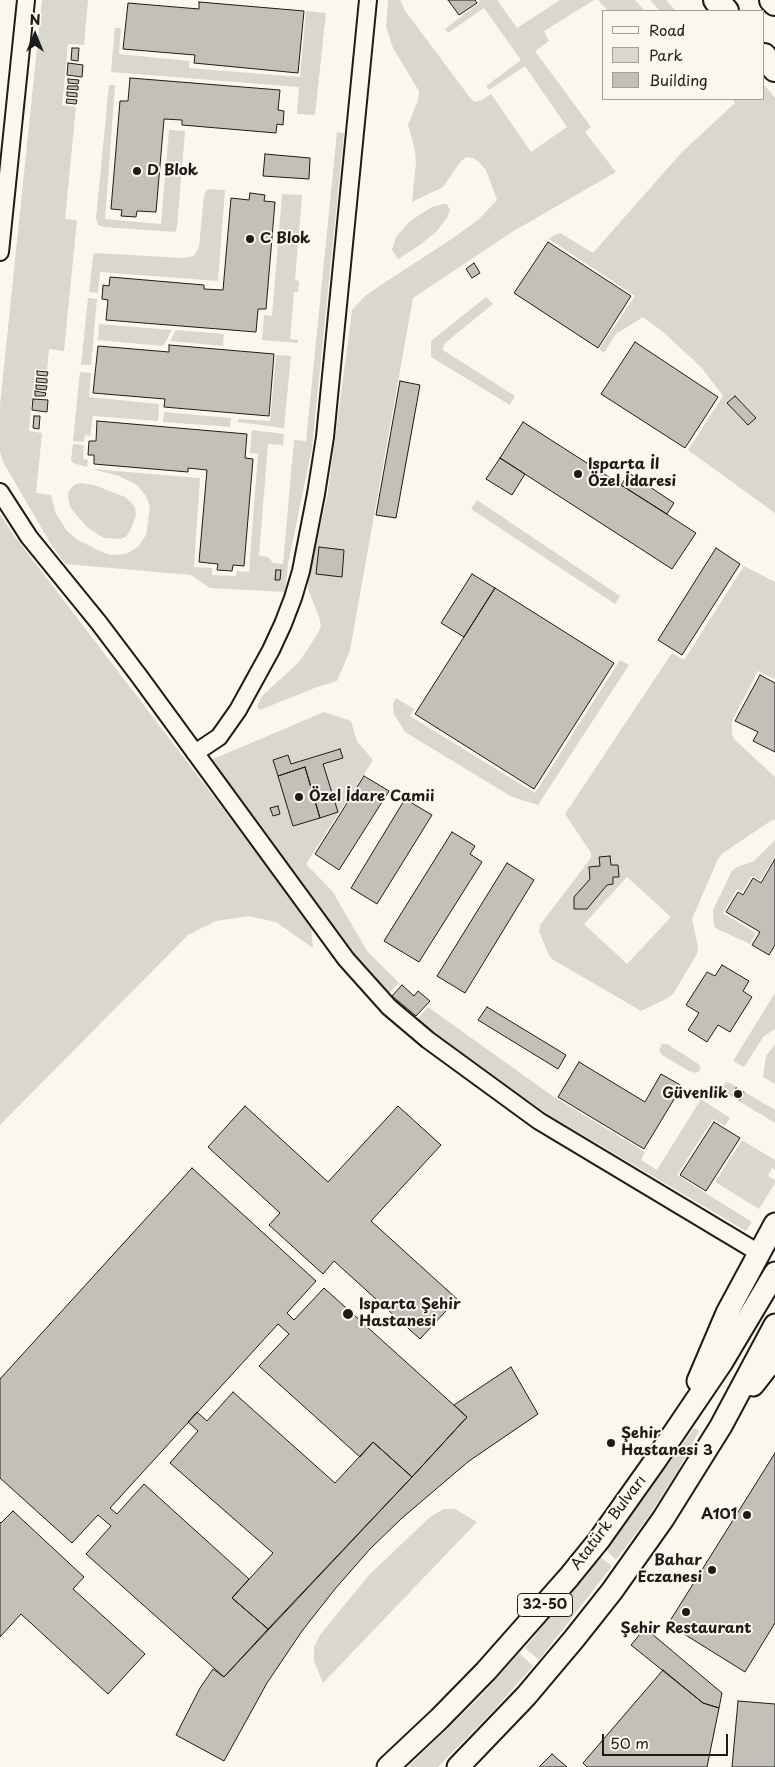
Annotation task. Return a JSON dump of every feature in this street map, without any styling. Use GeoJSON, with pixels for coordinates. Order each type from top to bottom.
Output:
{"type":"FeatureCollection","features":[{"type":"Feature","properties":{"kind":"highway"},"geometry":{"type":"LineString","coordinates":[[716,0],[725,10]]}},
{"type":"Feature","properties":{"kind":"highway"},"geometry":{"type":"LineString","coordinates":[[772,0],[775,3]]}},
{"type":"Feature","properties":{"kind":"highway"},"geometry":{"type":"LineString","coordinates":[[765,57],[775,69]]}},
{"type":"Feature","properties":{"kind":"main road"},"geometry":{"type":"LineString","coordinates":[[678,1425],[727,1314],[775,1224]]}},
{"type":"Feature","properties":{"kind":"main road","name":"Atatürk Bulvarı"},"geometry":{"type":"LineString","coordinates":[[388,1767],[439,1720],[486,1671],[569,1577],[614,1518],[722,1362],[775,1273]]}},
{"type":"Feature","properties":{"kind":"main road","name":"32-50"},"geometry":{"type":"LineString","coordinates":[[458,1767],[526,1696],[574,1640],[612,1591],[663,1519],[721,1426],[775,1325]]}},
{"type":"Feature","properties":{"kind":"main road"},"geometry":{"type":"LineString","coordinates":[[721,1426],[775,1357]]}},
{"type":"Feature","properties":{"kind":"street"},"geometry":{"type":"LineString","coordinates":[[0,252],[26,0]]}},
{"type":"Feature","properties":{"kind":"street"},"geometry":{"type":"LineString","coordinates":[[195,753],[219,737],[238,710],[283,624],[301,571],[325,437],[368,0]]}},
{"type":"Feature","properties":{"kind":"street"},"geometry":{"type":"LineString","coordinates":[[0,492],[44,556],[99,623],[346,959],[372,989],[407,1024],[539,1121],[759,1253]]}},
{"type":"Feature","properties":{"kind":"green space"},"geometry":{"type":"Polygon","coordinates":[[[42,0],[88,0],[84,45],[68,44],[62,105],[76,107],[65,219],[77,220],[64,351],[49,349],[47,370],[35,369],[29,431],[42,433],[36,493],[51,495],[56,514],[67,531],[78,540],[102,552],[110,555],[126,554],[138,547],[146,535],[150,507],[146,496],[137,485],[119,476],[92,469],[200,478],[194,567],[212,568],[212,575],[236,576],[237,571],[249,572],[258,454],[250,453],[252,430],[284,434],[283,445],[268,444],[259,556],[268,557],[273,563],[283,564],[294,440],[306,441],[337,132],[344,133],[312,448],[288,564],[285,592],[210,588],[191,575],[65,564],[49,541],[3,462],[0,452],[0,405],[42,0]]]}},
{"type":"Feature","properties":{"kind":"green space"},"geometry":{"type":"Polygon","coordinates":[[[388,0],[400,0],[406,12],[471,99],[475,102],[480,101],[491,94],[531,152],[567,127],[525,66],[489,90],[486,86],[521,60],[484,8],[448,33],[445,29],[480,2],[479,0],[497,0],[517,28],[560,0],[594,0],[544,31],[549,41],[535,51],[591,127],[585,132],[616,172],[512,232],[413,298],[350,650],[337,681],[260,710],[257,707],[262,696],[299,662],[321,627],[308,589],[308,581],[328,492],[352,310],[365,296],[478,220],[497,200],[486,170],[479,162],[467,157],[461,161],[443,187],[412,202],[416,162],[415,150],[408,125],[418,100],[419,91],[393,48],[386,27],[388,0]]]}},
{"type":"Feature","properties":{"kind":"green space"},"geometry":{"type":"Polygon","coordinates":[[[598,0],[635,0],[644,10],[607,10],[598,0]]]}},
{"type":"Feature","properties":{"kind":"green space"},"geometry":{"type":"Polygon","coordinates":[[[650,0],[666,0],[675,10],[659,10],[650,0]]]}},
{"type":"Feature","properties":{"kind":"green space"},"geometry":{"type":"Polygon","coordinates":[[[306,11],[326,13],[315,115],[297,114],[299,87],[111,72],[115,28],[121,28],[119,54],[189,61],[189,68],[300,77],[306,11]]]}},
{"type":"Feature","properties":{"kind":"green space"},"geometry":{"type":"Polygon","coordinates":[[[109,85],[115,85],[105,219],[161,224],[169,130],[185,131],[177,228],[175,232],[103,227],[98,225],[96,218],[109,85]]]}},
{"type":"Feature","properties":{"kind":"green space"},"geometry":{"type":"Polygon","coordinates":[[[765,86],[775,98],[775,513],[688,450],[723,396],[701,367],[663,332],[643,317],[616,334],[604,353],[599,349],[635,296],[549,239],[560,233],[593,253],[681,153],[735,103],[733,100],[765,100],[765,86]]]}},
{"type":"Feature","properties":{"kind":"green space"},"geometry":{"type":"Polygon","coordinates":[[[210,189],[225,190],[218,281],[100,272],[98,293],[89,292],[93,256],[95,253],[183,258],[194,256],[199,247],[204,195],[210,189]]]}},
{"type":"Feature","properties":{"kind":"green space"},"geometry":{"type":"Polygon","coordinates":[[[282,194],[302,195],[295,280],[299,281],[298,292],[294,292],[290,339],[298,340],[298,343],[262,340],[264,315],[272,316],[282,194]]]}},
{"type":"Feature","properties":{"kind":"green space"},"geometry":{"type":"Polygon","coordinates":[[[447,204],[450,210],[447,218],[436,232],[398,259],[392,250],[396,237],[410,221],[432,207],[447,204]]]}},
{"type":"Feature","properties":{"kind":"green space"},"geometry":{"type":"Polygon","coordinates":[[[486,297],[493,304],[444,344],[443,350],[515,396],[510,405],[431,357],[431,341],[486,297]]]}},
{"type":"Feature","properties":{"kind":"green space"},"geometry":{"type":"Polygon","coordinates":[[[88,298],[97,299],[91,365],[81,365],[88,298]]]}},
{"type":"Feature","properties":{"kind":"green space"},"geometry":{"type":"Polygon","coordinates":[[[99,324],[172,330],[163,346],[98,340],[99,324]]]}},
{"type":"Feature","properties":{"kind":"green space"},"geometry":{"type":"Polygon","coordinates":[[[176,330],[224,334],[223,346],[170,341],[176,330]]]}},
{"type":"Feature","properties":{"kind":"green space"},"geometry":{"type":"Polygon","coordinates":[[[276,355],[291,356],[284,428],[238,422],[238,419],[270,421],[276,355]]]}},
{"type":"Feature","properties":{"kind":"green space"},"geometry":{"type":"Polygon","coordinates":[[[80,372],[91,373],[89,397],[159,404],[158,421],[93,416],[90,436],[85,435],[84,442],[73,441],[80,372]]]}},
{"type":"Feature","properties":{"kind":"green space"},"geometry":{"type":"Polygon","coordinates":[[[164,412],[231,418],[230,427],[163,422],[164,412]]]}},
{"type":"Feature","properties":{"kind":"green space"},"geometry":{"type":"Polygon","coordinates":[[[73,444],[84,445],[83,459],[88,460],[87,467],[73,463],[71,460],[73,444]]]}},
{"type":"Feature","properties":{"kind":"green space"},"geometry":{"type":"Polygon","coordinates":[[[80,483],[94,485],[125,497],[131,502],[135,508],[136,515],[126,537],[120,539],[104,538],[88,528],[78,517],[70,507],[68,496],[69,491],[74,485],[80,483]]]}},
{"type":"Feature","properties":{"kind":"green space"},"geometry":{"type":"Polygon","coordinates":[[[477,500],[620,596],[615,604],[471,509],[477,500]]]}},
{"type":"Feature","properties":{"kind":"green space"},"geometry":{"type":"Polygon","coordinates":[[[0,514],[13,534],[311,924],[313,948],[276,922],[249,916],[216,921],[188,935],[0,1125],[0,514]]]}},
{"type":"Feature","properties":{"kind":"green space"},"geometry":{"type":"Polygon","coordinates":[[[744,566],[775,582],[775,679],[758,671],[732,721],[732,734],[734,739],[775,777],[775,820],[772,820],[723,853],[718,859],[692,919],[698,947],[697,954],[673,994],[641,1011],[552,959],[539,932],[540,925],[591,858],[591,853],[565,814],[672,653],[684,660],[744,566]],[[627,877],[584,924],[627,964],[671,917],[627,877]]]}},
{"type":"Feature","properties":{"kind":"green space"},"geometry":{"type":"Polygon","coordinates":[[[620,660],[629,665],[538,805],[512,797],[405,732],[394,714],[393,704],[396,698],[414,709],[410,716],[535,793],[620,660]]]}},
{"type":"Feature","properties":{"kind":"green space"},"geometry":{"type":"Polygon","coordinates":[[[324,712],[351,721],[357,741],[373,760],[306,864],[333,892],[367,951],[399,983],[388,994],[364,966],[211,760],[324,712]]]}},
{"type":"Feature","properties":{"kind":"green space"},"geometry":{"type":"Polygon","coordinates":[[[775,840],[775,857],[760,880],[752,876],[742,892],[737,889],[723,913],[756,933],[750,944],[717,929],[714,926],[713,910],[732,871],[754,861],[775,840]]]}},
{"type":"Feature","properties":{"kind":"green space"},"geometry":{"type":"Polygon","coordinates":[[[775,993],[775,1029],[764,1036],[744,1067],[733,1061],[775,993]]]}},
{"type":"Feature","properties":{"kind":"green space"},"geometry":{"type":"Polygon","coordinates":[[[428,1007],[554,1097],[645,1152],[641,1160],[657,1170],[701,1099],[730,1118],[725,1126],[713,1119],[677,1175],[752,1222],[746,1231],[547,1114],[416,1020],[428,1007]]]}},
{"type":"Feature","properties":{"kind":"green space"},"geometry":{"type":"Polygon","coordinates":[[[662,1044],[667,1044],[697,1063],[701,1067],[699,1071],[696,1073],[689,1071],[662,1055],[659,1050],[662,1044]]]}},
{"type":"Feature","properties":{"kind":"green space"},"geometry":{"type":"Polygon","coordinates":[[[775,1044],[775,1084],[763,1077],[766,1056],[775,1044]]]}},
{"type":"Feature","properties":{"kind":"green space"},"geometry":{"type":"Polygon","coordinates":[[[726,1082],[775,1110],[775,1123],[724,1092],[722,1088],[726,1082]]]}},
{"type":"Feature","properties":{"kind":"green space"},"geometry":{"type":"Polygon","coordinates":[[[742,1140],[775,1160],[775,1170],[772,1168],[768,1176],[775,1180],[775,1183],[759,1209],[715,1182],[742,1140]]]}},
{"type":"Feature","properties":{"kind":"green space"},"geometry":{"type":"Polygon","coordinates":[[[694,1428],[699,1431],[676,1474],[646,1520],[616,1560],[605,1549],[694,1428]]]}},
{"type":"Feature","properties":{"kind":"green space"},"geometry":{"type":"Polygon","coordinates":[[[444,1509],[455,1509],[477,1522],[323,1683],[314,1661],[314,1647],[320,1635],[369,1575],[430,1517],[444,1509]]]}},
{"type":"Feature","properties":{"kind":"green space"},"geometry":{"type":"Polygon","coordinates":[[[599,1556],[612,1566],[539,1660],[525,1648],[599,1556]]]}},
{"type":"Feature","properties":{"kind":"green space"},"geometry":{"type":"Polygon","coordinates":[[[519,1653],[533,1666],[493,1711],[438,1767],[408,1767],[480,1697],[519,1653]]]}},
{"type":"Feature","properties":{"kind":"building"},"geometry":{"type":"Polygon","coordinates":[[[448,0],[475,0],[477,3],[459,15],[448,0]]]}},
{"type":"Feature","properties":{"kind":"building"},"geometry":{"type":"Polygon","coordinates":[[[199,2],[304,11],[298,73],[194,63],[195,55],[123,49],[128,3],[199,9],[199,2]]]}},
{"type":"Feature","properties":{"kind":"building"},"geometry":{"type":"Polygon","coordinates":[[[72,48],[79,48],[78,61],[71,60],[72,48]]]}},
{"type":"Feature","properties":{"kind":"building"},"geometry":{"type":"Polygon","coordinates":[[[68,63],[83,65],[82,77],[67,75],[68,63]]]}},
{"type":"Feature","properties":{"kind":"building","name":"D Blok"},"geometry":{"type":"Polygon","coordinates":[[[130,78],[280,90],[278,110],[284,111],[283,125],[277,124],[276,133],[182,125],[182,120],[164,119],[156,212],[137,211],[136,217],[121,216],[122,210],[111,209],[120,101],[128,101],[130,78]]]}},
{"type":"Feature","properties":{"kind":"building"},"geometry":{"type":"Polygon","coordinates":[[[68,79],[79,80],[78,84],[68,83],[68,79]]]}},
{"type":"Feature","properties":{"kind":"building"},"geometry":{"type":"Polygon","coordinates":[[[68,86],[78,86],[78,90],[67,89],[68,86]]]}},
{"type":"Feature","properties":{"kind":"building"},"geometry":{"type":"Polygon","coordinates":[[[67,92],[77,93],[77,97],[67,96],[67,92]]]}},
{"type":"Feature","properties":{"kind":"building"},"geometry":{"type":"Polygon","coordinates":[[[67,99],[77,100],[76,104],[66,103],[67,99]]]}},
{"type":"Feature","properties":{"kind":"building"},"geometry":{"type":"Polygon","coordinates":[[[265,154],[310,158],[309,179],[263,176],[265,154]]]}},
{"type":"Feature","properties":{"kind":"building","name":"C Blok"},"geometry":{"type":"Polygon","coordinates":[[[250,193],[265,195],[264,201],[275,202],[266,309],[258,309],[256,332],[106,320],[108,300],[102,299],[103,285],[109,286],[110,277],[204,285],[204,289],[223,290],[231,198],[249,200],[250,193]]]}},
{"type":"Feature","properties":{"kind":"building"},"geometry":{"type":"Polygon","coordinates":[[[548,242],[631,296],[598,348],[514,293],[548,242]]]}},
{"type":"Feature","properties":{"kind":"building"},"geometry":{"type":"Polygon","coordinates":[[[474,263],[480,273],[472,278],[466,269],[474,263]]]}},
{"type":"Feature","properties":{"kind":"building"},"geometry":{"type":"Polygon","coordinates":[[[635,342],[718,397],[685,448],[601,394],[635,342]]]}},
{"type":"Feature","properties":{"kind":"building"},"geometry":{"type":"Polygon","coordinates":[[[169,345],[274,354],[269,416],[164,407],[165,399],[93,393],[98,346],[169,352],[169,345]]]}},
{"type":"Feature","properties":{"kind":"building"},"geometry":{"type":"Polygon","coordinates":[[[37,371],[48,372],[47,376],[37,375],[37,371]]]}},
{"type":"Feature","properties":{"kind":"building"},"geometry":{"type":"Polygon","coordinates":[[[37,378],[47,379],[47,383],[36,382],[37,378]]]}},
{"type":"Feature","properties":{"kind":"building"},"geometry":{"type":"Polygon","coordinates":[[[400,381],[420,385],[396,518],[376,515],[400,381]]]}},
{"type":"Feature","properties":{"kind":"building"},"geometry":{"type":"Polygon","coordinates":[[[36,385],[47,386],[46,390],[36,389],[36,385]]]}},
{"type":"Feature","properties":{"kind":"building"},"geometry":{"type":"Polygon","coordinates":[[[35,391],[46,393],[45,396],[35,396],[35,391]]]}},
{"type":"Feature","properties":{"kind":"building"},"geometry":{"type":"Polygon","coordinates":[[[735,396],[756,418],[748,425],[727,403],[735,396]]]}},
{"type":"Feature","properties":{"kind":"building"},"geometry":{"type":"Polygon","coordinates":[[[33,399],[48,400],[47,412],[32,410],[33,399]]]}},
{"type":"Feature","properties":{"kind":"building"},"geometry":{"type":"Polygon","coordinates":[[[34,416],[40,416],[39,429],[33,428],[34,416]]]}},
{"type":"Feature","properties":{"kind":"building"},"geometry":{"type":"Polygon","coordinates":[[[97,421],[247,434],[245,458],[253,459],[244,566],[233,565],[232,571],[217,570],[218,564],[199,562],[207,470],[188,468],[188,472],[94,464],[94,455],[88,455],[89,441],[96,441],[97,421]]]}},
{"type":"Feature","properties":{"kind":"building"},"geometry":{"type":"Polygon","coordinates":[[[523,422],[696,533],[672,569],[500,458],[523,422]]]}},
{"type":"Feature","properties":{"kind":"building"},"geometry":{"type":"Polygon","coordinates":[[[500,458],[525,474],[512,495],[486,479],[500,458]]]}},
{"type":"Feature","properties":{"kind":"building"},"geometry":{"type":"Polygon","coordinates":[[[629,473],[674,503],[667,514],[621,485],[629,473]]]}},
{"type":"Feature","properties":{"kind":"building"},"geometry":{"type":"Polygon","coordinates":[[[319,547],[344,550],[342,577],[316,574],[319,547]]]}},
{"type":"Feature","properties":{"kind":"building"},"geometry":{"type":"Polygon","coordinates":[[[716,548],[740,564],[682,655],[658,640],[716,548]]]}},
{"type":"Feature","properties":{"kind":"building"},"geometry":{"type":"Polygon","coordinates":[[[276,570],[281,570],[280,580],[275,580],[276,570]]]}},
{"type":"Feature","properties":{"kind":"building"},"geometry":{"type":"Polygon","coordinates":[[[472,574],[495,588],[464,637],[441,623],[472,574]]]}},
{"type":"Feature","properties":{"kind":"building"},"geometry":{"type":"Polygon","coordinates":[[[495,588],[614,663],[534,789],[415,714],[495,588]]]}},
{"type":"Feature","properties":{"kind":"building"},"geometry":{"type":"Polygon","coordinates":[[[760,675],[775,683],[775,752],[753,741],[758,732],[735,721],[760,675]]]}},
{"type":"Feature","properties":{"kind":"building"},"geometry":{"type":"Polygon","coordinates":[[[340,749],[343,758],[323,764],[338,812],[320,818],[305,767],[278,776],[273,760],[288,755],[291,764],[340,749]]]}},
{"type":"Feature","properties":{"kind":"building","name":"Özel İdare Camii"},"geometry":{"type":"Polygon","coordinates":[[[305,767],[320,818],[293,826],[278,776],[305,767]]]}},
{"type":"Feature","properties":{"kind":"building"},"geometry":{"type":"Polygon","coordinates":[[[364,776],[389,791],[339,870],[315,854],[364,776]]]}},
{"type":"Feature","properties":{"kind":"building"},"geometry":{"type":"Polygon","coordinates":[[[405,799],[432,815],[377,904],[351,888],[405,799]]]}},
{"type":"Feature","properties":{"kind":"building"},"geometry":{"type":"Polygon","coordinates":[[[278,806],[280,814],[273,816],[270,808],[278,806]]]}},
{"type":"Feature","properties":{"kind":"building"},"geometry":{"type":"Polygon","coordinates":[[[452,832],[475,846],[470,854],[482,862],[419,962],[384,941],[452,832]]]}},
{"type":"Feature","properties":{"kind":"building"},"geometry":{"type":"Polygon","coordinates":[[[610,856],[611,865],[618,865],[619,877],[613,877],[613,884],[607,885],[587,909],[574,909],[574,897],[590,879],[589,867],[600,866],[599,857],[610,856]]]}},
{"type":"Feature","properties":{"kind":"building"},"geometry":{"type":"Polygon","coordinates":[[[775,859],[775,945],[769,955],[752,945],[760,932],[726,912],[738,892],[743,895],[753,878],[761,883],[775,859]]]}},
{"type":"Feature","properties":{"kind":"building"},"geometry":{"type":"Polygon","coordinates":[[[507,863],[534,880],[465,993],[437,976],[507,863]]]}},
{"type":"Feature","properties":{"kind":"building"},"geometry":{"type":"Polygon","coordinates":[[[722,965],[749,981],[743,991],[752,997],[730,1032],[718,1025],[707,1042],[688,1030],[699,1013],[686,1005],[707,972],[715,976],[722,965]]]}},
{"type":"Feature","properties":{"kind":"building"},"geometry":{"type":"Polygon","coordinates":[[[402,985],[414,996],[418,991],[430,1001],[416,1016],[392,996],[402,985]]]}},
{"type":"Feature","properties":{"kind":"building"},"geometry":{"type":"Polygon","coordinates":[[[487,1007],[566,1055],[558,1069],[478,1020],[487,1007]]]}},
{"type":"Feature","properties":{"kind":"building"},"geometry":{"type":"Polygon","coordinates":[[[579,1062],[645,1102],[661,1074],[682,1086],[644,1149],[558,1097],[579,1062]]]}},
{"type":"Feature","properties":{"kind":"building","name":"Güvenlik"},"geometry":{"type":"Polygon","coordinates":[[[736,1088],[744,1092],[740,1100],[732,1095],[736,1088]]]}},
{"type":"Feature","properties":{"kind":"building"},"geometry":{"type":"Polygon","coordinates":[[[245,1106],[328,1182],[398,1106],[441,1145],[371,1221],[457,1299],[420,1339],[334,1261],[323,1274],[269,1225],[280,1213],[208,1147],[245,1106]]]}},
{"type":"Feature","properties":{"kind":"building"},"geometry":{"type":"Polygon","coordinates":[[[714,1122],[740,1138],[706,1191],[680,1175],[714,1122]]]}},
{"type":"Feature","properties":{"kind":"building"},"geometry":{"type":"Polygon","coordinates":[[[192,1168],[316,1281],[287,1313],[294,1320],[324,1288],[467,1417],[412,1477],[373,1442],[360,1457],[259,1366],[289,1334],[278,1324],[110,1508],[117,1514],[144,1484],[249,1579],[232,1598],[268,1629],[224,1677],[86,1554],[111,1526],[98,1515],[72,1543],[0,1478],[0,1379],[192,1168]]]}},
{"type":"Feature","properties":{"kind":"building"},"geometry":{"type":"Polygon","coordinates":[[[511,1367],[538,1414],[469,1461],[402,1518],[370,1549],[302,1631],[267,1683],[224,1761],[176,1735],[200,1688],[213,1669],[224,1677],[467,1417],[454,1405],[511,1367]]]}},
{"type":"Feature","properties":{"kind":"building"},"geometry":{"type":"Polygon","coordinates":[[[233,1392],[335,1483],[373,1442],[412,1477],[268,1629],[232,1598],[273,1553],[170,1463],[198,1431],[188,1422],[197,1412],[207,1421],[233,1392]]]}},
{"type":"Feature","properties":{"kind":"building"},"geometry":{"type":"Polygon","coordinates":[[[775,1453],[775,1623],[745,1672],[668,1624],[775,1453]]]}},
{"type":"Feature","properties":{"kind":"building"},"geometry":{"type":"Polygon","coordinates":[[[13,1511],[84,1577],[73,1589],[145,1654],[108,1694],[21,1614],[0,1637],[0,1522],[13,1511]]]}},
{"type":"Feature","properties":{"kind":"building"},"geometry":{"type":"Polygon","coordinates":[[[645,1628],[722,1693],[719,1708],[703,1703],[631,1645],[645,1628]]]}},
{"type":"Feature","properties":{"kind":"building"},"geometry":{"type":"Polygon","coordinates":[[[663,1670],[703,1703],[719,1708],[707,1767],[587,1767],[583,1763],[663,1670]]]}},
{"type":"Feature","properties":{"kind":"building"},"geometry":{"type":"Polygon","coordinates":[[[738,1701],[775,1704],[775,1767],[732,1767],[738,1701]]]}},
{"type":"Feature","properties":{"kind":"building"},"geometry":{"type":"Polygon","coordinates":[[[552,1754],[567,1767],[539,1767],[552,1754]]]}},
{"type":"Feature","properties":{"kind":"place","name":"D Blok"},"geometry":{"type":"Point","coordinates":[137,171]}},
{"type":"Feature","properties":{"kind":"place","name":"C Blok"},"geometry":{"type":"Point","coordinates":[250,239]}},
{"type":"Feature","properties":{"kind":"place","name":"Isparta İl Özel İdaresi"},"geometry":{"type":"Point","coordinates":[578,474]}},
{"type":"Feature","properties":{"kind":"place","name":"Özel İdare Camii"},"geometry":{"type":"Point","coordinates":[299,797]}},
{"type":"Feature","properties":{"kind":"place","name":"Güvenlik"},"geometry":{"type":"Point","coordinates":[738,1094]}},
{"type":"Feature","properties":{"kind":"place","name":"Isparta Şehir Hastanesi"},"geometry":{"type":"Point","coordinates":[348,1314]}},
{"type":"Feature","properties":{"kind":"place","name":"Şehir Hastanesi 3"},"geometry":{"type":"Point","coordinates":[611,1443]}},
{"type":"Feature","properties":{"kind":"place","name":"A101"},"geometry":{"type":"Point","coordinates":[747,1515]}},
{"type":"Feature","properties":{"kind":"place","name":"Bahar Eczanesi"},"geometry":{"type":"Point","coordinates":[712,1570]}},
{"type":"Feature","properties":{"kind":"place","name":"Şehir Restaurant"},"geometry":{"type":"Point","coordinates":[686,1612]}}]}
